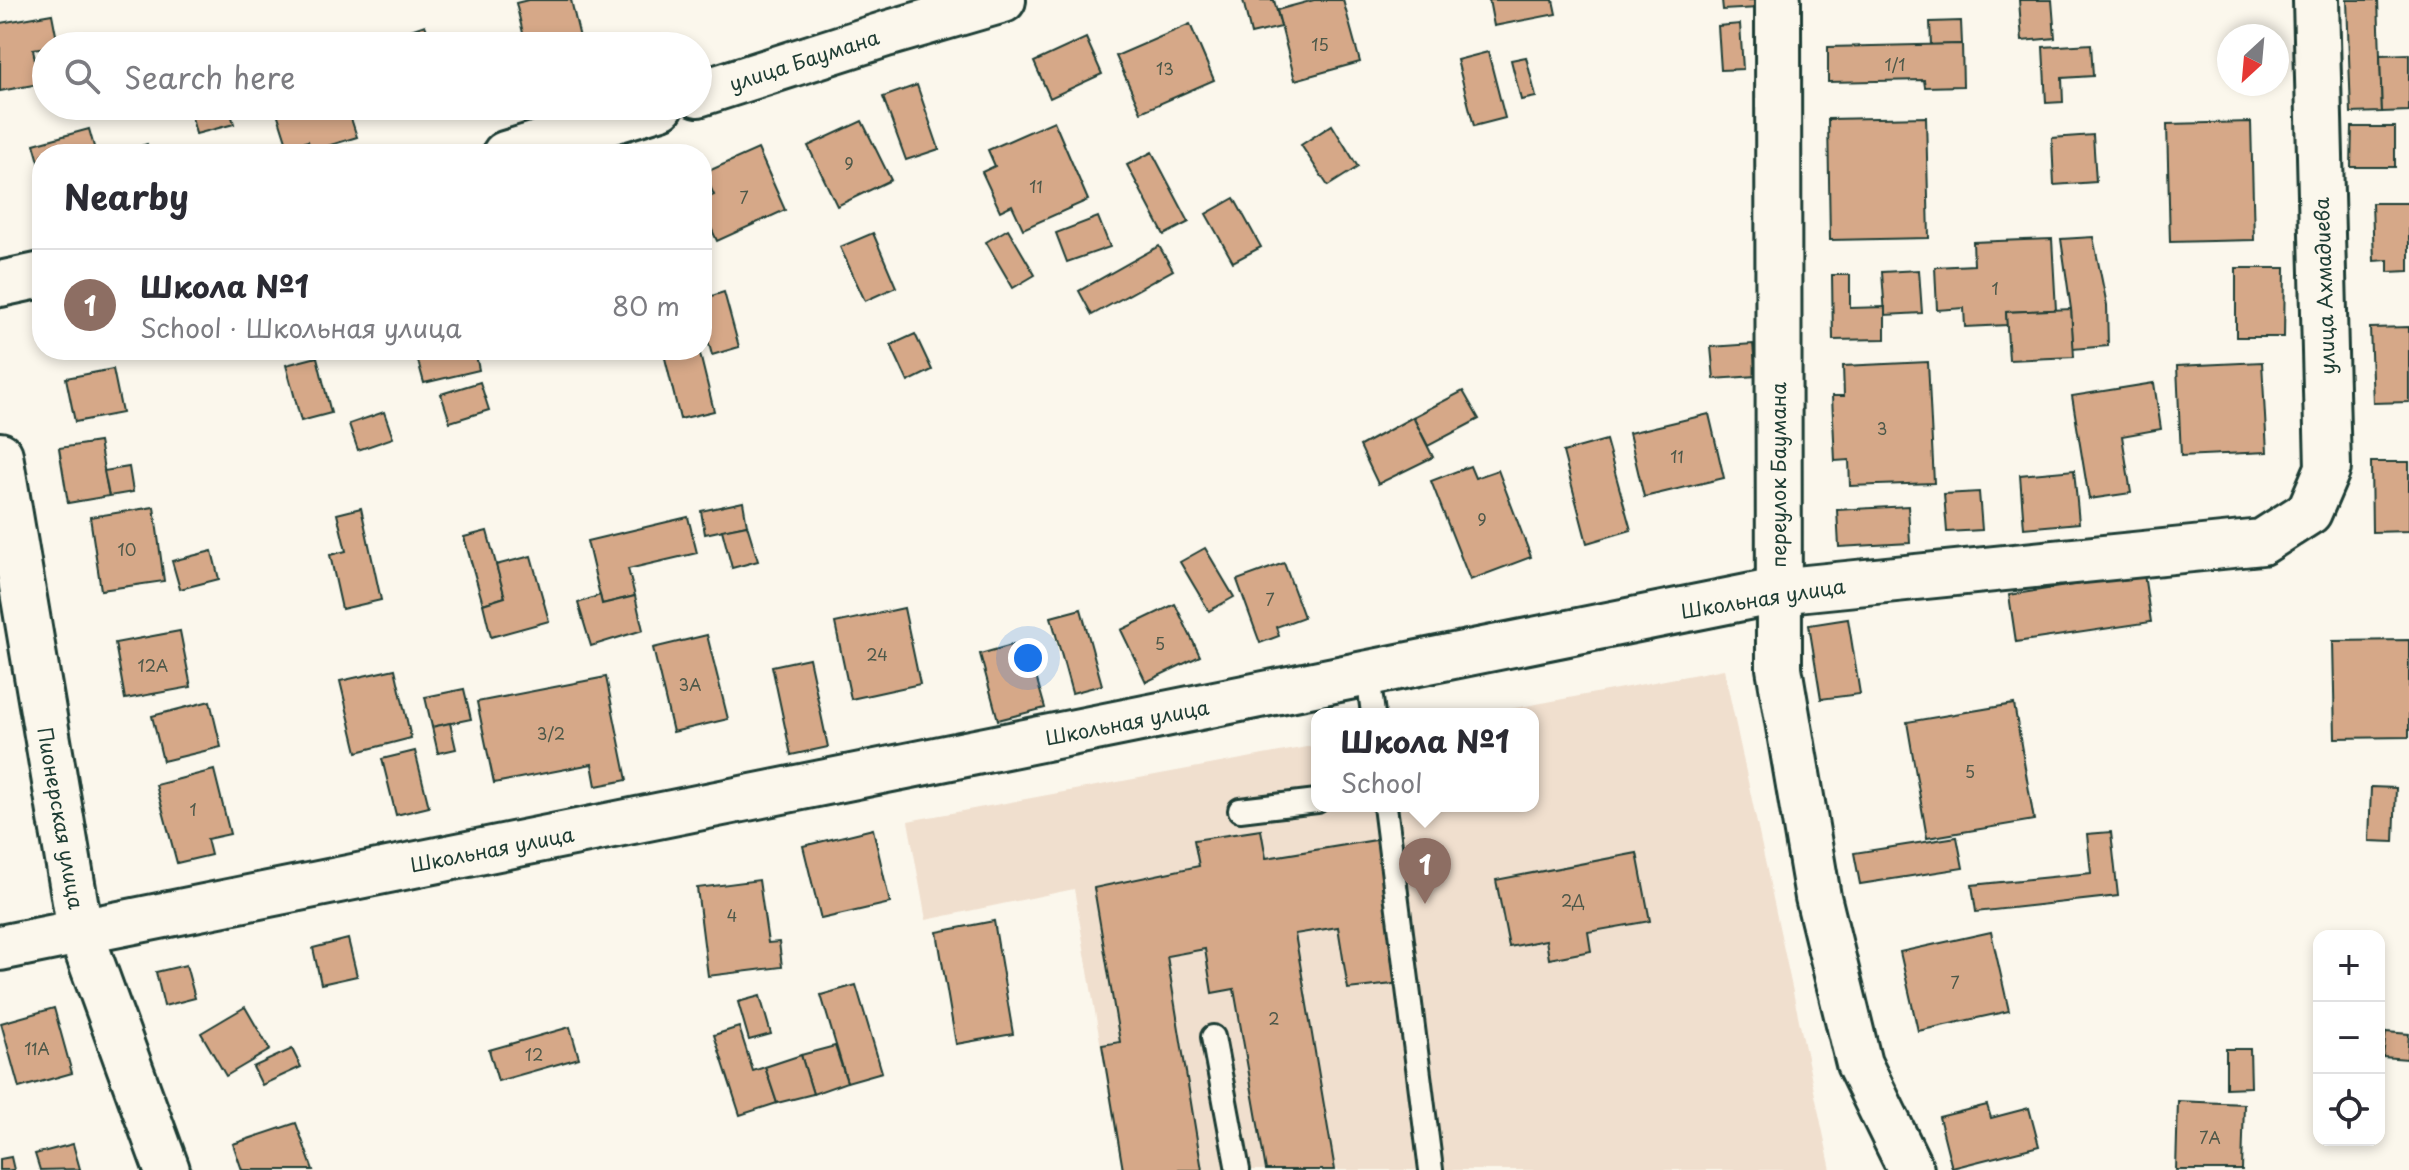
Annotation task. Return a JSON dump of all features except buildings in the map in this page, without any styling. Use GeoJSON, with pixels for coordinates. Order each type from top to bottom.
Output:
{"type":"FeatureCollection","features":[{"type":"Feature","properties":{"kind":"street","name":"улица Баумана"},"geometry":{"type":"LineString","coordinates":[[712,90],[1003,0]]}},
{"type":"Feature","properties":{"kind":"street","name":"переулок Баумана"},"geometry":{"type":"LineString","coordinates":[[1778,0],[1779,668],[1818,897],[1859,1064],[1911,1170]]}},
{"type":"Feature","properties":{"kind":"street","name":"улица Ахмадиева"},"geometry":{"type":"LineString","coordinates":[[2262,542],[2309,512],[2328,468],[2316,0]]}},
{"type":"Feature","properties":{"kind":"street"},"geometry":{"type":"LineString","coordinates":[[538,144],[616,120]]}},
{"type":"Feature","properties":{"kind":"street"},"geometry":{"type":"LineString","coordinates":[[0,284],[32,277]]}},
{"type":"Feature","properties":{"kind":"street","name":"Пионерская улица"},"geometry":{"type":"LineString","coordinates":[[0,455],[80,931],[167,1170]]}},
{"type":"Feature","properties":{"kind":"street","name":"Школьная улица"},"geometry":{"type":"LineString","coordinates":[[0,948],[1371,694],[1777,591],[2262,542]]}},
{"type":"Feature","properties":{"kind":"lane"},"geometry":{"type":"LineString","coordinates":[[1240,810],[1311,802]]}},
{"type":"Feature","properties":{"kind":"lane"},"geometry":{"type":"LineString","coordinates":[[1386,812],[1431,1170]]}},
{"type":"Feature","properties":{"kind":"lane"},"geometry":{"type":"LineString","coordinates":[[1213,1037],[1238,1170]]}},
{"type":"Feature","properties":{"kind":"shaded area"},"geometry":{"type":"Polygon","coordinates":[[[1724,669],[1831,1170],[1122,1170],[1074,889],[926,920],[908,821],[1311,746],[1311,812],[1539,812],[1539,708],[1515,708],[1724,669]]]}},
{"type":"Feature","properties":{"kind":"place","name":"Школа №1"},"geometry":{"type":"Point","coordinates":[1425,904]}}]}
